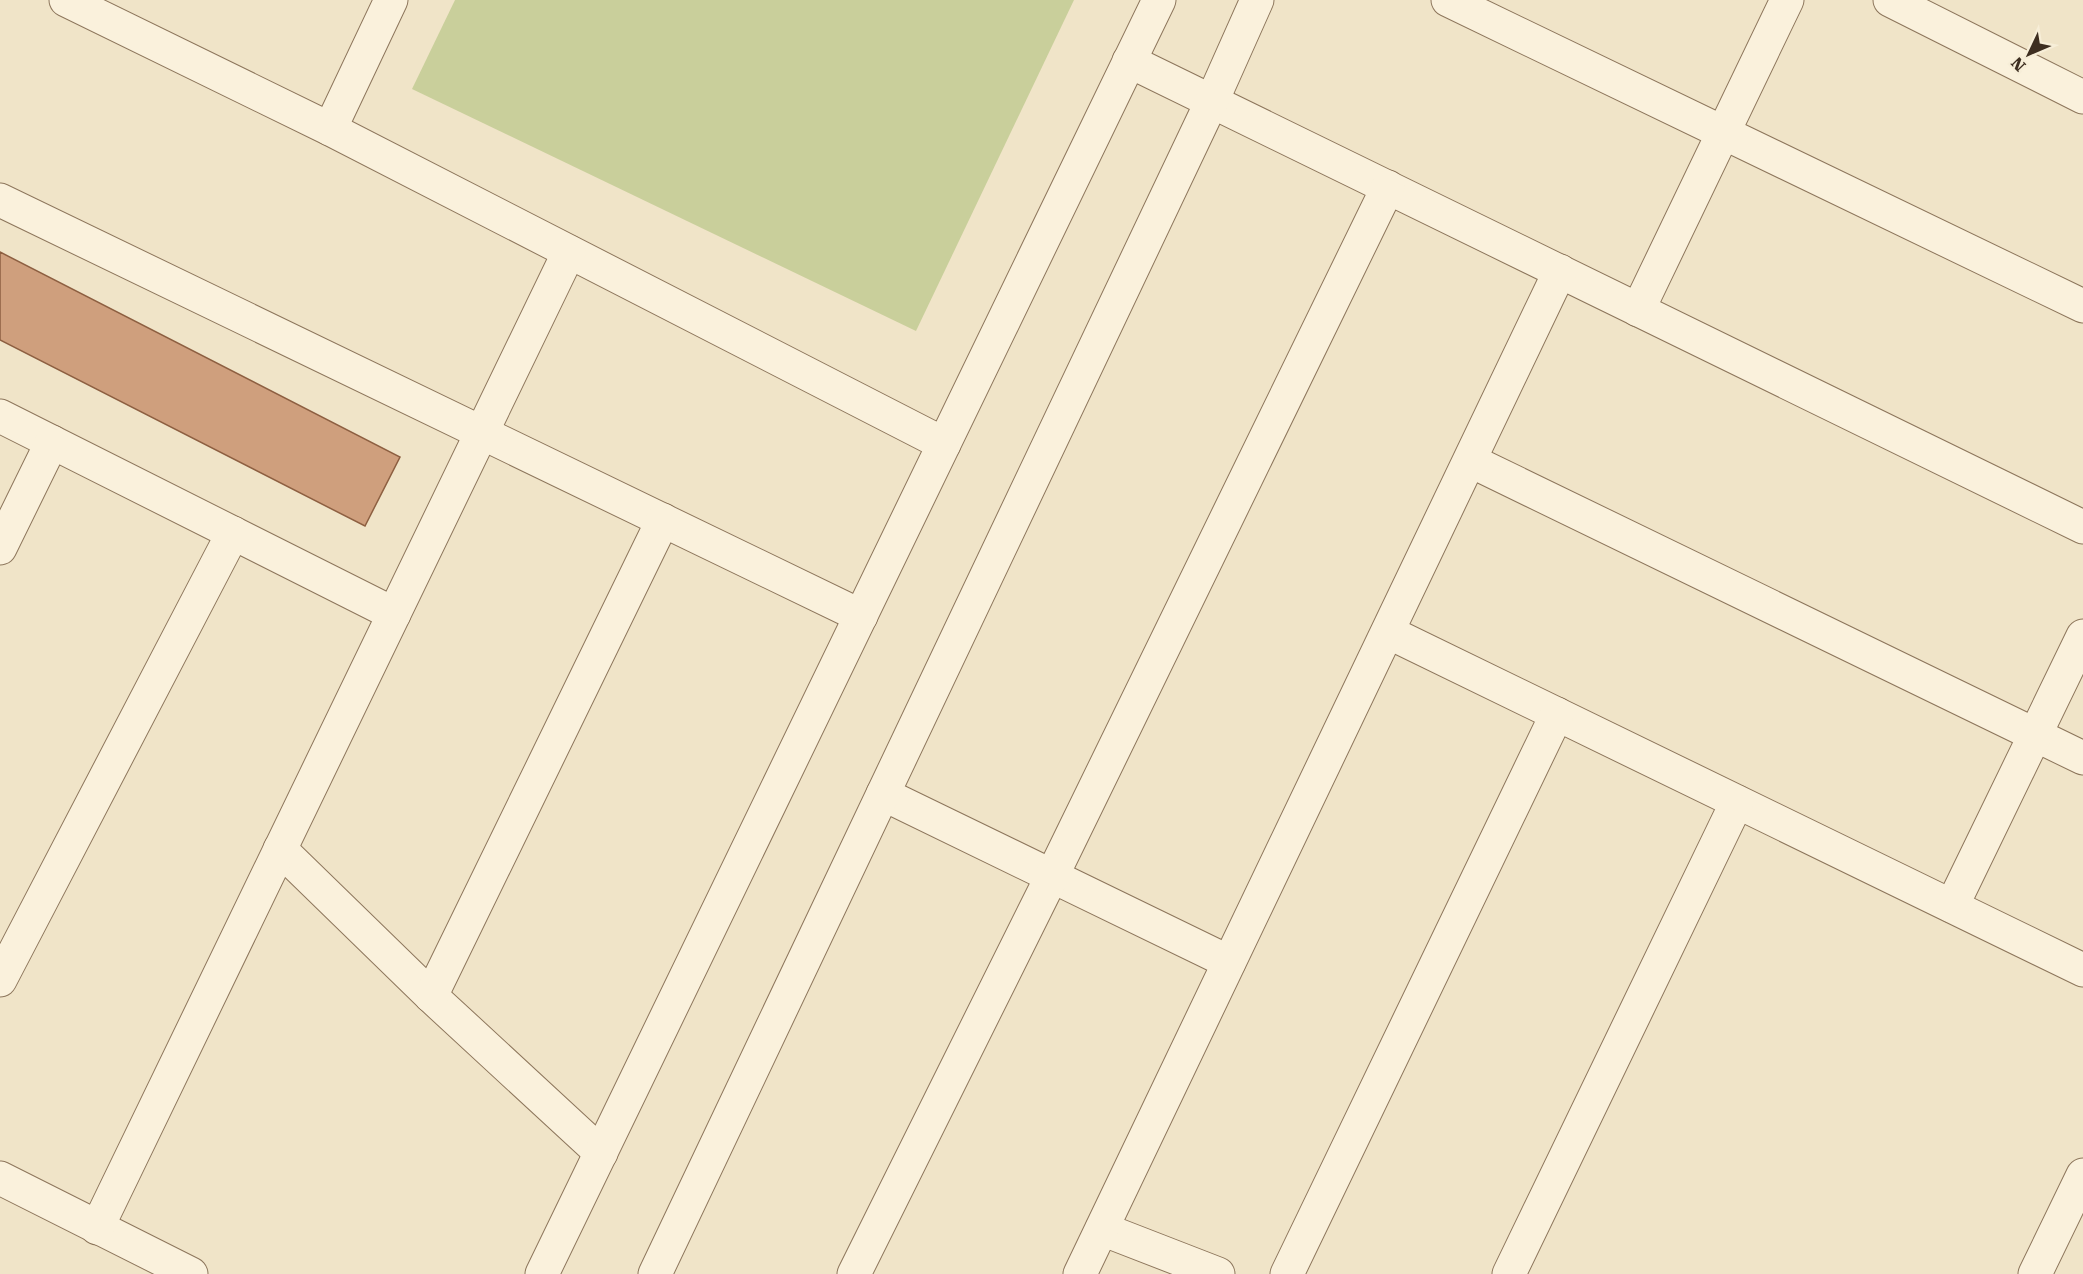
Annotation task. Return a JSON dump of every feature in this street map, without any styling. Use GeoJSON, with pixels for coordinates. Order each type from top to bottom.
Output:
{"type":"FeatureCollection","features":[{"type":"Feature","properties":{"kind":"street"},"geometry":{"type":"LineString","coordinates":[[66,0],[330,129],[944,444]]}},
{"type":"Feature","properties":{"kind":"street"},"geometry":{"type":"LineString","coordinates":[[330,129],[391,0]]}},
{"type":"Feature","properties":{"kind":"street"},"geometry":{"type":"LineString","coordinates":[[542,1274],[1159,0]]}},
{"type":"Feature","properties":{"kind":"street"},"geometry":{"type":"LineString","coordinates":[[655,1274],[1212,101],[1257,0]]}},
{"type":"Feature","properties":{"kind":"street"},"geometry":{"type":"LineString","coordinates":[[1448,0],[2083,306]]}},
{"type":"Feature","properties":{"kind":"street"},"geometry":{"type":"LineString","coordinates":[[1638,310],[1787,0]]}},
{"type":"Feature","properties":{"kind":"street"},"geometry":{"type":"LineString","coordinates":[[1890,0],[2083,97]]}},
{"type":"Feature","properties":{"kind":"street"},"geometry":{"type":"LineString","coordinates":[[1129,61],[2083,527]]}},
{"type":"Feature","properties":{"kind":"street"},"geometry":{"type":"LineString","coordinates":[[854,1274],[1052,876],[1388,187]]}},
{"type":"Feature","properties":{"kind":"street"},"geometry":{"type":"LineString","coordinates":[[0,200],[861,616]]}},
{"type":"Feature","properties":{"kind":"street"},"geometry":{"type":"LineString","coordinates":[[97,1228],[569,252]]}},
{"type":"Feature","properties":{"kind":"street"},"geometry":{"type":"LineString","coordinates":[[1080,1274],[1560,271]]}},
{"type":"Feature","properties":{"kind":"street"},"geometry":{"type":"LineString","coordinates":[[0,416],[394,614]]}},
{"type":"Feature","properties":{"kind":"street"},"geometry":{"type":"LineString","coordinates":[[0,548],[52,442]]}},
{"type":"Feature","properties":{"kind":"street"},"geometry":{"type":"LineString","coordinates":[[1471,461],[2083,758]]}},
{"type":"Feature","properties":{"kind":"street"},"geometry":{"type":"LineString","coordinates":[[431,996],[663,520]]}},
{"type":"Feature","properties":{"kind":"street"},"geometry":{"type":"LineString","coordinates":[[0,980],[233,533]]}},
{"type":"Feature","properties":{"kind":"street"},"geometry":{"type":"LineString","coordinates":[[1388,632],[2083,970]]}},
{"type":"Feature","properties":{"kind":"street"},"geometry":{"type":"LineString","coordinates":[[1952,906],[2083,636]]}},
{"type":"Feature","properties":{"kind":"street"},"geometry":{"type":"LineString","coordinates":[[1287,1274],[1557,714]]}},
{"type":"Feature","properties":{"kind":"street"},"geometry":{"type":"LineString","coordinates":[[883,795],[1229,962]]}},
{"type":"Feature","properties":{"kind":"street"},"geometry":{"type":"LineString","coordinates":[[1509,1274],[1737,802]]}},
{"type":"Feature","properties":{"kind":"street"},"geometry":{"type":"LineString","coordinates":[[280,849],[431,996],[601,1153]]}},
{"type":"Feature","properties":{"kind":"street"},"geometry":{"type":"LineString","coordinates":[[0,1178],[191,1274]]}},
{"type":"Feature","properties":{"kind":"street"},"geometry":{"type":"LineString","coordinates":[[2035,1274],[2081,1186]]}},
{"type":"Feature","properties":{"kind":"street"},"geometry":{"type":"LineString","coordinates":[[1101,1229],[1218,1274]]}},
{"type":"Feature","properties":{"kind":"green space"},"geometry":{"type":"Polygon","coordinates":[[[455,0],[1074,0],[916,331],[412,89],[455,0]]]}},
{"type":"Feature","properties":{"kind":"building"},"geometry":{"type":"Polygon","coordinates":[[[0,252],[400,457],[365,526],[0,340],[0,252]]]}}]}
